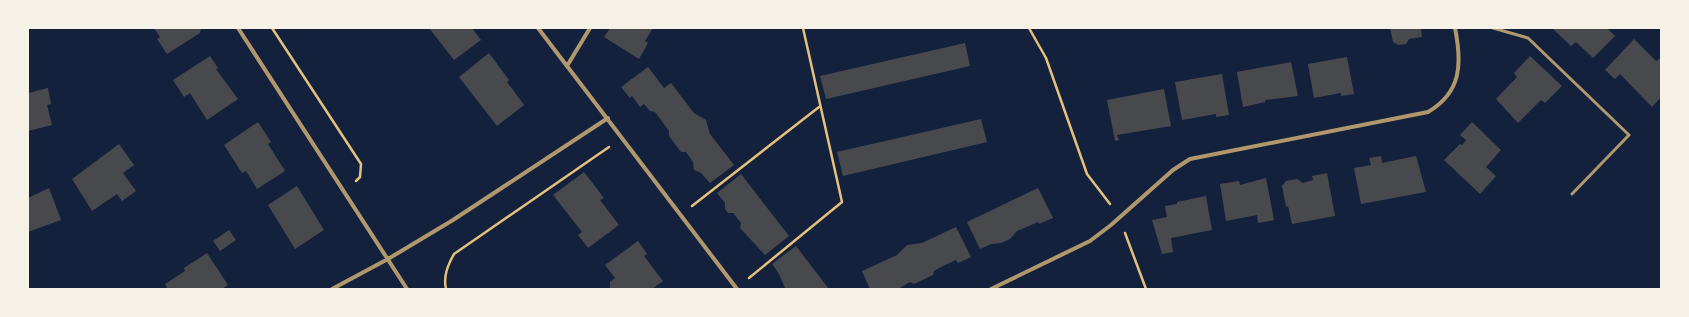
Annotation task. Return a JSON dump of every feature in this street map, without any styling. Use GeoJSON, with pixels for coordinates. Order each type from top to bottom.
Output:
{"type":"FeatureCollection","features":[{"type":"Feature","properties":{"kind":"street"},"geometry":{"type":"LineString","coordinates":[[238,28],[407,289]]}},
{"type":"Feature","properties":{"kind":"street"},"geometry":{"type":"LineString","coordinates":[[538,28],[623,137],[736,289]]}},
{"type":"Feature","properties":{"kind":"street"},"geometry":{"type":"LineString","coordinates":[[567,66],[590,28]]}},
{"type":"Feature","properties":{"kind":"street"},"geometry":{"type":"LineString","coordinates":[[991,289],[1085,244],[1100,234],[1173,170],[1190,159],[1428,112],[1445,100],[1455,83],[1459,60],[1455,28]]}},
{"type":"Feature","properties":{"kind":"street"},"geometry":{"type":"LineString","coordinates":[[332,289],[388,259],[453,220],[608,118]]}},
{"type":"Feature","properties":{"kind":"lane"},"geometry":{"type":"LineString","coordinates":[[1493,28],[1528,38],[1629,135],[1572,194]]}},
{"type":"Feature","properties":{"kind":"path"},"geometry":{"type":"LineString","coordinates":[[272,28],[361,164],[360,177],[344,193]]}},
{"type":"Feature","properties":{"kind":"path"},"geometry":{"type":"LineString","coordinates":[[736,289],[842,202],[803,28]]}},
{"type":"Feature","properties":{"kind":"path"},"geometry":{"type":"LineString","coordinates":[[1029,28],[1046,58],[1087,174],[1120,217],[1146,289]]}},
{"type":"Feature","properties":{"kind":"path"},"geometry":{"type":"LineString","coordinates":[[681,215],[820,107]]}},
{"type":"Feature","properties":{"kind":"path"},"geometry":{"type":"LineString","coordinates":[[446,289],[444,283],[447,267],[454,254],[623,137]]}},
{"type":"Feature","properties":{"kind":"building"},"geometry":{"type":"Polygon","coordinates":[[[154,28],[201,28],[200,33],[167,54],[157,39],[160,37],[154,28]]]}},
{"type":"Feature","properties":{"kind":"building"},"geometry":{"type":"Polygon","coordinates":[[[429,28],[472,28],[481,40],[454,60],[429,28]]]}},
{"type":"Feature","properties":{"kind":"building"},"geometry":{"type":"Polygon","coordinates":[[[610,28],[653,28],[645,41],[648,43],[639,59],[604,37],[610,28]]]}},
{"type":"Feature","properties":{"kind":"building"},"geometry":{"type":"Polygon","coordinates":[[[1390,28],[1421,28],[1422,37],[1409,39],[1406,44],[1398,45],[1393,42],[1390,28]]]}},
{"type":"Feature","properties":{"kind":"building"},"geometry":{"type":"Polygon","coordinates":[[[1552,28],[1607,28],[1615,36],[1593,58],[1576,42],[1571,46],[1552,28]]]}},
{"type":"Feature","properties":{"kind":"building"},"geometry":{"type":"Polygon","coordinates":[[[1634,39],[1656,61],[1661,58],[1661,97],[1652,107],[1620,74],[1615,79],[1605,70],[1634,39]]]}},
{"type":"Feature","properties":{"kind":"building"},"geometry":{"type":"Polygon","coordinates":[[[965,43],[970,66],[826,99],[820,76],[965,43]]]}},
{"type":"Feature","properties":{"kind":"building"},"geometry":{"type":"Polygon","coordinates":[[[489,53],[509,80],[507,82],[524,105],[497,126],[459,77],[489,53]]]}},
{"type":"Feature","properties":{"kind":"building"},"geometry":{"type":"Polygon","coordinates":[[[210,56],[218,68],[216,69],[238,99],[207,120],[190,93],[184,97],[173,80],[210,56]]]}},
{"type":"Feature","properties":{"kind":"building"},"geometry":{"type":"Polygon","coordinates":[[[1530,56],[1562,86],[1545,103],[1541,100],[1518,123],[1496,99],[1517,77],[1514,73],[1530,56]]]}},
{"type":"Feature","properties":{"kind":"building"},"geometry":{"type":"Polygon","coordinates":[[[1347,57],[1354,94],[1341,96],[1341,93],[1314,98],[1308,64],[1347,57]]]}},
{"type":"Feature","properties":{"kind":"building"},"geometry":{"type":"Polygon","coordinates":[[[1291,62],[1298,96],[1265,100],[1265,102],[1243,107],[1237,72],[1291,62]]]}},
{"type":"Feature","properties":{"kind":"building"},"geometry":{"type":"Polygon","coordinates":[[[648,67],[664,88],[671,83],[694,113],[706,120],[710,134],[734,165],[710,183],[701,173],[694,170],[693,162],[686,152],[681,152],[669,136],[669,131],[655,112],[650,111],[644,104],[640,107],[632,96],[630,98],[621,87],[648,67]]]}},
{"type":"Feature","properties":{"kind":"building"},"geometry":{"type":"Polygon","coordinates":[[[1222,74],[1229,115],[1216,117],[1216,114],[1182,120],[1175,82],[1222,74]]]}},
{"type":"Feature","properties":{"kind":"building"},"geometry":{"type":"Polygon","coordinates":[[[48,88],[51,104],[47,105],[52,125],[28,131],[28,93],[48,88]]]}},
{"type":"Feature","properties":{"kind":"building"},"geometry":{"type":"Polygon","coordinates":[[[1164,89],[1171,126],[1117,135],[1119,140],[1115,141],[1107,100],[1164,89]]]}},
{"type":"Feature","properties":{"kind":"building"},"geometry":{"type":"Polygon","coordinates":[[[981,119],[987,142],[843,176],[837,152],[981,119]]]}},
{"type":"Feature","properties":{"kind":"building"},"geometry":{"type":"Polygon","coordinates":[[[258,122],[271,142],[268,144],[285,171],[257,189],[246,171],[242,173],[224,145],[258,122]]]}},
{"type":"Feature","properties":{"kind":"building"},"geometry":{"type":"Polygon","coordinates":[[[1472,122],[1501,150],[1486,167],[1496,176],[1480,194],[1444,160],[1466,140],[1460,135],[1472,122]]]}},
{"type":"Feature","properties":{"kind":"building"},"geometry":{"type":"Polygon","coordinates":[[[119,144],[134,165],[123,173],[136,191],[122,201],[117,194],[92,211],[72,179],[119,144]]]}},
{"type":"Feature","properties":{"kind":"building"},"geometry":{"type":"Polygon","coordinates":[[[1381,156],[1382,163],[1416,156],[1426,192],[1361,204],[1354,168],[1371,165],[1369,158],[1381,156]]]}},
{"type":"Feature","properties":{"kind":"building"},"geometry":{"type":"Polygon","coordinates":[[[584,172],[604,198],[600,200],[619,225],[588,248],[578,235],[582,232],[553,195],[584,172]]]}},
{"type":"Feature","properties":{"kind":"building"},"geometry":{"type":"Polygon","coordinates":[[[1327,173],[1335,216],[1292,224],[1288,206],[1286,207],[1282,186],[1286,181],[1297,179],[1303,183],[1313,180],[1312,176],[1327,173]]]}},
{"type":"Feature","properties":{"kind":"building"},"geometry":{"type":"Polygon","coordinates":[[[741,174],[789,236],[765,255],[740,228],[741,223],[733,213],[728,213],[725,209],[725,203],[717,193],[741,174]]]}},
{"type":"Feature","properties":{"kind":"building"},"geometry":{"type":"Polygon","coordinates":[[[1266,178],[1274,220],[1258,223],[1257,215],[1226,221],[1220,184],[1239,181],[1240,185],[1266,178]]]}},
{"type":"Feature","properties":{"kind":"building"},"geometry":{"type":"Polygon","coordinates":[[[297,186],[324,230],[295,249],[268,205],[297,186]]]}},
{"type":"Feature","properties":{"kind":"building"},"geometry":{"type":"Polygon","coordinates":[[[49,188],[61,220],[28,232],[28,198],[49,188]]]}},
{"type":"Feature","properties":{"kind":"building"},"geometry":{"type":"Polygon","coordinates":[[[1038,188],[1053,218],[1039,224],[1038,222],[1017,231],[1010,239],[1001,243],[991,244],[980,249],[967,222],[1038,188]]]}},
{"type":"Feature","properties":{"kind":"building"},"geometry":{"type":"Polygon","coordinates":[[[1206,196],[1212,230],[1171,238],[1173,252],[1162,254],[1152,220],[1167,217],[1165,206],[1206,196]]]}},
{"type":"Feature","properties":{"kind":"building"},"geometry":{"type":"Polygon","coordinates":[[[956,227],[971,257],[958,263],[956,260],[945,265],[934,271],[933,275],[914,284],[910,282],[898,289],[870,289],[862,271],[897,255],[907,245],[922,243],[956,227]]]}},
{"type":"Feature","properties":{"kind":"building"},"geometry":{"type":"Polygon","coordinates":[[[229,230],[236,240],[220,251],[213,241],[229,230]]]}},
{"type":"Feature","properties":{"kind":"building"},"geometry":{"type":"Polygon","coordinates":[[[638,241],[647,254],[644,256],[663,281],[652,289],[610,289],[610,282],[615,278],[605,265],[638,241]]]}},
{"type":"Feature","properties":{"kind":"building"},"geometry":{"type":"Polygon","coordinates":[[[796,246],[829,289],[785,288],[779,274],[772,264],[796,246]]]}},
{"type":"Feature","properties":{"kind":"building"},"geometry":{"type":"Polygon","coordinates":[[[207,253],[228,285],[222,289],[168,289],[165,284],[185,271],[184,268],[207,253]]]}}]}
